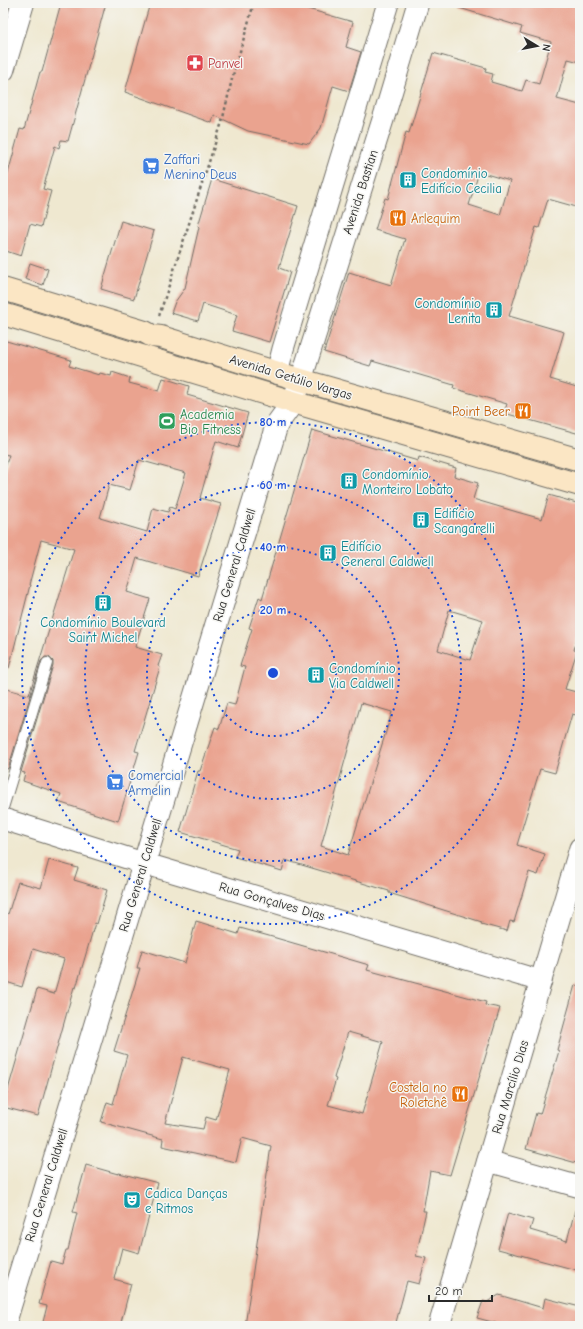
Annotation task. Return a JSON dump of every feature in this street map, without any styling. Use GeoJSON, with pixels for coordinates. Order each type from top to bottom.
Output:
{"type":"FeatureCollection","features":[{"type":"Feature","properties":{"kind":"main road","name":"Avenida Getúlio Vargas"},"geometry":{"type":"LineString","coordinates":[[3,290],[300,380],[580,460]]}},
{"type":"Feature","properties":{"kind":"main road","name":"Avenida Getúlio Vargas"},"geometry":{"type":"LineString","coordinates":[[3,314],[293,402],[580,486]]}},
{"type":"Feature","properties":{"kind":"street"},"geometry":{"type":"LineString","coordinates":[[3,70],[22,3]]}},
{"type":"Feature","properties":{"kind":"street"},"geometry":{"type":"LineString","coordinates":[[277,373],[285,341],[388,3]]}},
{"type":"Feature","properties":{"kind":"street","name":"Avenida Bastian"},"geometry":{"type":"LineString","coordinates":[[300,380],[386,110],[418,3]]}},
{"type":"Feature","properties":{"kind":"street"},"geometry":{"type":"LineString","coordinates":[[358,101],[386,110]]}},
{"type":"Feature","properties":{"kind":"street","name":"Rua General Caldwell"},"geometry":{"type":"LineString","coordinates":[[277,373],[272,395],[277,424]]}},
{"type":"Feature","properties":{"kind":"street","name":"Rua General Caldwell"},"geometry":{"type":"LineString","coordinates":[[4,1326],[277,424],[293,402],[300,380]]}},
{"type":"Feature","properties":{"kind":"street","name":"Rua Gonçalves Dias"},"geometry":{"type":"LineString","coordinates":[[3,819],[143,863],[541,981]]}},
{"type":"Feature","properties":{"kind":"street","name":"Rua Marcílio Dias"},"geometry":{"type":"LineString","coordinates":[[439,1326],[580,848]]}},
{"type":"Feature","properties":{"kind":"street"},"geometry":{"type":"LineString","coordinates":[[488,1161],[580,1187]]}},
{"type":"Feature","properties":{"kind":"lane"},"geometry":{"type":"LineString","coordinates":[[3,808],[47,662]]}},
{"type":"Feature","properties":{"kind":"path"},"geometry":{"type":"LineString","coordinates":[[152,336],[222,122],[232,79],[254,3]]}},
{"type":"Feature","properties":{"kind":"building"},"geometry":{"type":"Polygon","coordinates":[[[61,3],[106,3],[68,141],[61,140],[59,148],[55,146],[43,189],[51,191],[41,227],[30,224],[21,256],[3,250],[3,192],[20,129],[24,130],[61,3]]]}},
{"type":"Feature","properties":{"kind":"building"},"geometry":{"type":"Polygon","coordinates":[[[150,3],[287,3],[353,22],[346,47],[361,52],[349,91],[333,86],[321,128],[309,144],[248,131],[214,115],[212,123],[125,92],[150,3]]]}},
{"type":"Feature","properties":{"kind":"building"},"geometry":{"type":"Polygon","coordinates":[[[457,3],[580,3],[580,62],[568,59],[557,99],[580,105],[580,208],[548,199],[539,228],[536,227],[509,316],[564,332],[550,379],[580,388],[580,434],[504,413],[507,404],[453,388],[454,385],[372,361],[370,366],[324,352],[349,272],[391,285],[405,239],[375,230],[385,198],[388,199],[406,132],[409,133],[433,53],[486,68],[485,72],[493,74],[491,82],[522,91],[526,80],[539,84],[551,42],[520,33],[522,27],[456,7],[457,3]],[[479,172],[469,205],[500,215],[510,181],[479,172]]]}},
{"type":"Feature","properties":{"kind":"building"},"geometry":{"type":"Polygon","coordinates":[[[212,179],[298,206],[279,268],[290,272],[269,342],[232,331],[237,315],[203,304],[198,321],[171,313],[175,302],[185,288],[198,226],[212,179]]]}},
{"type":"Feature","properties":{"kind":"building"},"geometry":{"type":"Polygon","coordinates":[[[121,221],[154,231],[134,299],[101,289],[121,221]]]}},
{"type":"Feature","properties":{"kind":"building"},"geometry":{"type":"Polygon","coordinates":[[[30,263],[48,269],[43,285],[25,279],[30,263]]]}},
{"type":"Feature","properties":{"kind":"building"},"geometry":{"type":"Polygon","coordinates":[[[3,340],[71,360],[69,366],[99,375],[100,373],[111,376],[112,372],[130,378],[129,383],[159,391],[163,378],[189,386],[187,395],[248,413],[238,448],[216,441],[200,498],[221,504],[198,576],[137,558],[127,592],[150,599],[135,647],[162,655],[158,666],[160,667],[135,751],[139,752],[118,821],[58,802],[61,794],[23,781],[25,773],[21,772],[53,665],[53,661],[49,657],[45,657],[41,661],[8,769],[3,767],[3,688],[29,695],[74,549],[41,540],[9,668],[3,667],[3,474],[9,455],[3,454],[3,340]],[[139,460],[130,490],[109,485],[100,518],[147,532],[153,508],[168,512],[170,507],[175,509],[186,473],[139,460]]]}},
{"type":"Feature","properties":{"kind":"building"},"geometry":{"type":"Polygon","coordinates":[[[312,430],[418,461],[419,457],[456,468],[454,476],[478,483],[473,499],[542,519],[549,495],[580,504],[580,629],[574,650],[577,651],[565,689],[580,693],[580,716],[572,714],[555,773],[540,769],[517,845],[545,854],[538,875],[529,872],[514,922],[510,921],[507,931],[481,924],[482,922],[389,893],[389,891],[285,860],[282,871],[235,857],[238,849],[180,832],[198,771],[200,771],[215,727],[219,729],[227,703],[235,705],[245,667],[240,666],[252,629],[249,628],[259,597],[262,599],[312,430]],[[449,610],[438,650],[470,660],[483,620],[449,610]],[[361,703],[321,846],[348,855],[392,712],[361,703]]]}},
{"type":"Feature","properties":{"kind":"building"},"geometry":{"type":"Polygon","coordinates":[[[49,860],[78,868],[74,880],[107,890],[97,924],[95,923],[76,988],[74,987],[38,1116],[3,1107],[37,989],[54,994],[64,959],[33,949],[22,987],[3,981],[3,912],[8,914],[18,882],[41,888],[49,860]]]}},
{"type":"Feature","properties":{"kind":"building"},"geometry":{"type":"Polygon","coordinates":[[[196,921],[238,934],[240,928],[269,936],[369,965],[367,970],[486,1002],[485,1005],[500,1008],[450,1175],[430,1171],[423,1211],[426,1211],[416,1256],[426,1258],[419,1284],[407,1281],[395,1326],[245,1326],[271,1146],[242,1138],[236,1162],[162,1146],[163,1139],[101,1122],[107,1102],[113,1104],[127,1055],[114,1051],[140,968],[137,968],[142,950],[185,963],[196,921]],[[348,1032],[334,1078],[336,1079],[328,1105],[362,1114],[383,1042],[348,1032]],[[183,1057],[165,1123],[203,1129],[206,1117],[216,1120],[230,1070],[183,1057]]]}},
{"type":"Feature","properties":{"kind":"building"},"geometry":{"type":"Polygon","coordinates":[[[575,985],[580,986],[580,1164],[526,1149],[536,1113],[540,1114],[559,1051],[557,1050],[575,985]]]}},
{"type":"Feature","properties":{"kind":"building"},"geometry":{"type":"Polygon","coordinates":[[[86,1165],[158,1183],[139,1253],[122,1248],[114,1279],[131,1284],[120,1326],[42,1326],[47,1306],[39,1304],[51,1261],[62,1264],[66,1250],[68,1250],[77,1213],[73,1212],[86,1165]]]}},
{"type":"Feature","properties":{"kind":"building"},"geometry":{"type":"Polygon","coordinates":[[[575,1210],[580,1211],[580,1271],[498,1249],[508,1213],[533,1220],[530,1230],[567,1241],[575,1210]]]}},
{"type":"Feature","properties":{"kind":"building"},"geometry":{"type":"Polygon","coordinates":[[[499,1295],[543,1308],[545,1298],[580,1307],[580,1326],[497,1326],[496,1323],[477,1318],[483,1301],[487,1302],[499,1295]]]}},
{"type":"Feature","properties":{"kind":"place","name":"Panvel"},"geometry":{"type":"Point","coordinates":[195,63]}},
{"type":"Feature","properties":{"kind":"place","name":"Zaffari Menino Deus"},"geometry":{"type":"Point","coordinates":[151,166]}},
{"type":"Feature","properties":{"kind":"place","name":"Condomínio Edifício Cecilia"},"geometry":{"type":"Point","coordinates":[408,180]}},
{"type":"Feature","properties":{"kind":"place","name":"Arlequim"},"geometry":{"type":"Point","coordinates":[398,218]}},
{"type":"Feature","properties":{"kind":"place","name":"Condomínio Lenita"},"geometry":{"type":"Point","coordinates":[494,310]}},
{"type":"Feature","properties":{"kind":"place","name":"Point Beer"},"geometry":{"type":"Point","coordinates":[523,411]}},
{"type":"Feature","properties":{"kind":"place","name":"Academia Bio Fitness"},"geometry":{"type":"Point","coordinates":[167,421]}},
{"type":"Feature","properties":{"kind":"place","name":"Condomínio Monteiro Lobato"},"geometry":{"type":"Point","coordinates":[349,481]}},
{"type":"Feature","properties":{"kind":"place","name":"Edifício Scangarelli"},"geometry":{"type":"Point","coordinates":[421,520]}},
{"type":"Feature","properties":{"kind":"place","name":"Edifício General Caldwell"},"geometry":{"type":"Point","coordinates":[328,553]}},
{"type":"Feature","properties":{"kind":"place","name":"Condomínio Boulevard Saint Michel"},"geometry":{"type":"Point","coordinates":[103,603]}},
{"type":"Feature","properties":{"kind":"place","name":"Condomínio Via Caldwell"},"geometry":{"type":"Point","coordinates":[316,675]}},
{"type":"Feature","properties":{"kind":"place","name":"Comercial Armelin"},"geometry":{"type":"Point","coordinates":[115,782]}},
{"type":"Feature","properties":{"kind":"place","name":"Costela no Roletchê"},"geometry":{"type":"Point","coordinates":[460,1094]}},
{"type":"Feature","properties":{"kind":"place","name":"Cadica Danças e Ritmos"},"geometry":{"type":"Point","coordinates":[132,1200]}}]}
